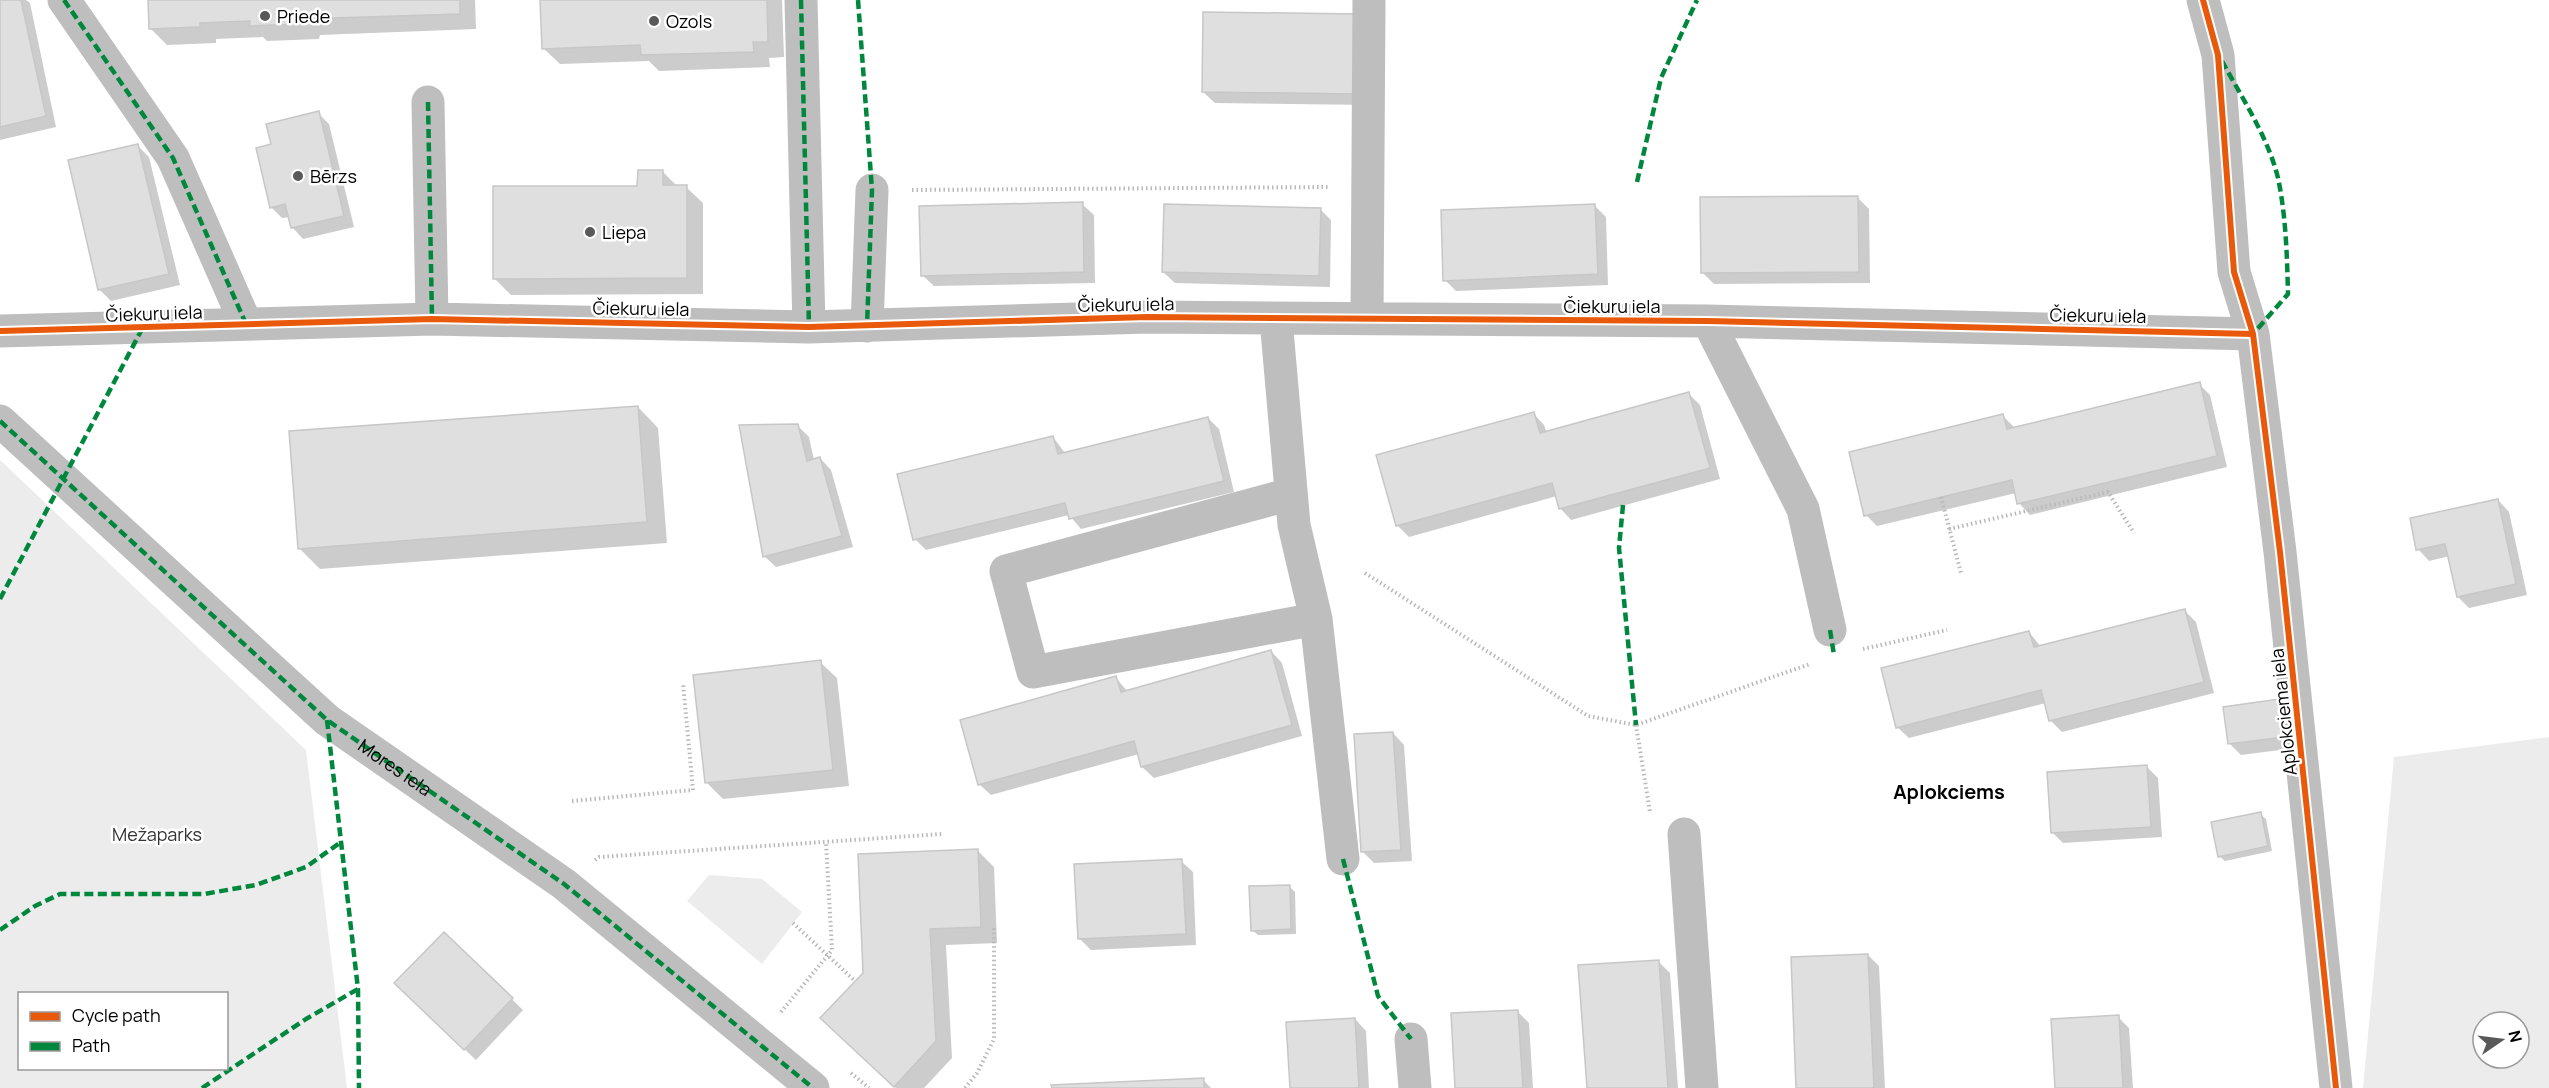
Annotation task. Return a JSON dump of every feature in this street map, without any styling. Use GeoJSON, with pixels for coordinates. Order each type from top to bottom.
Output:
{"type":"FeatureCollection","features":[{"type":"Feature","properties":{"kind":"street"},"geometry":{"type":"LineString","coordinates":[[63,0],[173,158],[246,324]]}},
{"type":"Feature","properties":{"kind":"street"},"geometry":{"type":"LineString","coordinates":[[801,0],[809,327]]}},
{"type":"Feature","properties":{"kind":"street"},"geometry":{"type":"LineString","coordinates":[[1367,318],[1369,0]]}},
{"type":"Feature","properties":{"kind":"street","name":"Aplokciema iela"},"geometry":{"type":"LineString","coordinates":[[2203,0],[2218,55],[2234,272],[2253,334],[2285,598],[2336,1088]]}},
{"type":"Feature","properties":{"kind":"street"},"geometry":{"type":"LineString","coordinates":[[428,102],[432,319]]}},
{"type":"Feature","properties":{"kind":"street"},"geometry":{"type":"LineString","coordinates":[[867,326],[872,190]]}},
{"type":"Feature","properties":{"kind":"street","name":"Čiekuru iela"},"geometry":{"type":"LineString","coordinates":[[0,331],[432,319],[809,327],[1148,317],[1276,320],[1367,318],[1708,321],[2253,334]]}},
{"type":"Feature","properties":{"kind":"street"},"geometry":{"type":"LineString","coordinates":[[1276,320],[1294,525],[1316,619],[1343,859]]}},
{"type":"Feature","properties":{"kind":"street"},"geometry":{"type":"LineString","coordinates":[[1708,321],[1803,509],[1830,630]]}},
{"type":"Feature","properties":{"kind":"street","name":"Mores iela"},"geometry":{"type":"LineString","coordinates":[[0,421],[327,720],[564,884],[813,1088]]}},
{"type":"Feature","properties":{"kind":"street"},"geometry":{"type":"LineString","coordinates":[[1291,494],[1006,571],[1033,672],[1316,619]]}},
{"type":"Feature","properties":{"kind":"street"},"geometry":{"type":"LineString","coordinates":[[1684,834],[1702,1088]]}},
{"type":"Feature","properties":{"kind":"street"},"geometry":{"type":"LineString","coordinates":[[1412,1039],[1415,1088]]}},
{"type":"Feature","properties":{"kind":"path"},"geometry":{"type":"LineString","coordinates":[[872,190],[1368,187]]}},
{"type":"Feature","properties":{"kind":"path"},"geometry":{"type":"LineString","coordinates":[[1948,529],[2108,492],[2134,533]]}},
{"type":"Feature","properties":{"kind":"path"},"geometry":{"type":"LineString","coordinates":[[1941,497],[1961,573]]}},
{"type":"Feature","properties":{"kind":"path"},"geometry":{"type":"LineString","coordinates":[[1365,573],[1588,716],[1636,725],[1812,663]]}},
{"type":"Feature","properties":{"kind":"path"},"geometry":{"type":"LineString","coordinates":[[1857,650],[1947,630]]}},
{"type":"Feature","properties":{"kind":"path"},"geometry":{"type":"LineString","coordinates":[[572,801],[693,790],[683,682]]}},
{"type":"Feature","properties":{"kind":"path"},"geometry":{"type":"LineString","coordinates":[[1636,725],[1652,825],[1684,834]]}},
{"type":"Feature","properties":{"kind":"path"},"geometry":{"type":"LineString","coordinates":[[564,884],[599,857],[942,834]]}},
{"type":"Feature","properties":{"kind":"path"},"geometry":{"type":"LineString","coordinates":[[789,1021],[780,1013],[832,950],[826,842]]}},
{"type":"Feature","properties":{"kind":"path"},"geometry":{"type":"LineString","coordinates":[[793,923],[855,981]]}},
{"type":"Feature","properties":{"kind":"path"},"geometry":{"type":"LineString","coordinates":[[965,1088],[977,1073],[994,1039],[994,928]]}},
{"type":"Feature","properties":{"kind":"path"},"geometry":{"type":"LineString","coordinates":[[842,1066],[869,1088]]}},
{"type":"Feature","properties":{"kind":"green space","name":"Mežaparks"},"geometry":{"type":"Polygon","coordinates":[[[0,460],[306,750],[347,1088],[0,1088],[0,460]]]}},
{"type":"Feature","properties":{"kind":"green space"},"geometry":{"type":"Polygon","coordinates":[[[2549,737],[2549,1088],[2363,1088],[2394,757],[2549,737]]]}},
{"type":"Feature","properties":{"kind":"green space"},"geometry":{"type":"Polygon","coordinates":[[[709,875],[762,879],[802,912],[762,964],[687,901],[709,875]]]}},
{"type":"Feature","properties":{"kind":"building"},"geometry":{"type":"Polygon","coordinates":[[[0,0],[21,0],[46,116],[0,127],[0,0]]]}},
{"type":"Feature","properties":{"kind":"building","name":"Priede"},"geometry":{"type":"Polygon","coordinates":[[[148,0],[460,0],[460,14],[304,19],[303,24],[249,26],[250,21],[200,23],[200,27],[149,29],[148,0]]]}},
{"type":"Feature","properties":{"kind":"building","name":"Ozols"},"geometry":{"type":"Polygon","coordinates":[[[540,0],[767,0],[768,42],[753,42],[754,52],[641,55],[640,45],[542,49],[540,0]]]}},
{"type":"Feature","properties":{"kind":"building"},"geometry":{"type":"Polygon","coordinates":[[[1203,12],[1359,14],[1358,94],[1202,92],[1203,12]]]}},
{"type":"Feature","properties":{"kind":"building","name":"Bērzs"},"geometry":{"type":"Polygon","coordinates":[[[319,111],[344,216],[291,228],[285,204],[270,208],[256,148],[271,144],[266,124],[319,111]]]}},
{"type":"Feature","properties":{"kind":"building"},"geometry":{"type":"Polygon","coordinates":[[[138,144],[169,274],[98,290],[68,160],[138,144]]]}},
{"type":"Feature","properties":{"kind":"building","name":"Liepa"},"geometry":{"type":"Polygon","coordinates":[[[638,170],[663,170],[663,185],[687,185],[687,278],[493,279],[493,186],[637,186],[638,170]]]}},
{"type":"Feature","properties":{"kind":"building"},"geometry":{"type":"Polygon","coordinates":[[[1858,196],[1859,272],[1701,273],[1700,197],[1858,196]]]}},
{"type":"Feature","properties":{"kind":"building"},"geometry":{"type":"Polygon","coordinates":[[[1083,202],[1084,272],[921,276],[919,206],[1083,202]]]}},
{"type":"Feature","properties":{"kind":"building"},"geometry":{"type":"Polygon","coordinates":[[[1164,204],[1321,208],[1319,276],[1162,272],[1164,204]]]}},
{"type":"Feature","properties":{"kind":"building"},"geometry":{"type":"Polygon","coordinates":[[[1595,204],[1598,274],[1443,281],[1441,210],[1595,204]]]}},
{"type":"Feature","properties":{"kind":"building"},"geometry":{"type":"Polygon","coordinates":[[[2200,382],[2217,456],[2017,504],[2012,480],[1864,516],[1849,452],[2003,414],[2007,429],[2200,382]]]}},
{"type":"Feature","properties":{"kind":"building"},"geometry":{"type":"Polygon","coordinates":[[[1689,392],[1710,468],[1559,509],[1552,483],[1396,526],[1376,455],[1534,412],[1540,433],[1689,392]]]}},
{"type":"Feature","properties":{"kind":"building"},"geometry":{"type":"Polygon","coordinates":[[[638,406],[647,522],[298,549],[289,431],[638,406]]]}},
{"type":"Feature","properties":{"kind":"building"},"geometry":{"type":"Polygon","coordinates":[[[1208,417],[1224,481],[1069,519],[1065,503],[913,540],[897,474],[1053,436],[1058,454],[1208,417]]]}},
{"type":"Feature","properties":{"kind":"building"},"geometry":{"type":"Polygon","coordinates":[[[798,424],[807,461],[820,457],[842,536],[763,557],[739,425],[798,424]]]}},
{"type":"Feature","properties":{"kind":"building"},"geometry":{"type":"Polygon","coordinates":[[[2498,499],[2516,584],[2457,597],[2445,544],[2416,550],[2410,518],[2498,499]]]}},
{"type":"Feature","properties":{"kind":"building"},"geometry":{"type":"Polygon","coordinates":[[[2185,609],[2204,682],[2049,721],[2041,690],[1896,728],[1881,668],[2029,631],[2034,647],[2185,609]]]}},
{"type":"Feature","properties":{"kind":"building"},"geometry":{"type":"Polygon","coordinates":[[[1271,650],[1292,725],[1141,767],[1134,741],[978,785],[960,720],[1116,676],[1121,692],[1271,650]]]}},
{"type":"Feature","properties":{"kind":"building"},"geometry":{"type":"Polygon","coordinates":[[[821,660],[833,770],[705,783],[693,675],[821,660]]]}},
{"type":"Feature","properties":{"kind":"building"},"geometry":{"type":"Polygon","coordinates":[[[2279,699],[2285,737],[2228,744],[2223,707],[2279,699]]]}},
{"type":"Feature","properties":{"kind":"building"},"geometry":{"type":"Polygon","coordinates":[[[1393,732],[1401,850],[1361,852],[1354,734],[1393,732]]]}},
{"type":"Feature","properties":{"kind":"building"},"geometry":{"type":"Polygon","coordinates":[[[2147,765],[2151,827],[2051,833],[2047,772],[2147,765]]]}},
{"type":"Feature","properties":{"kind":"building"},"geometry":{"type":"Polygon","coordinates":[[[2261,812],[2268,846],[2218,857],[2211,822],[2261,812]]]}},
{"type":"Feature","properties":{"kind":"building"},"geometry":{"type":"Polygon","coordinates":[[[978,849],[981,927],[930,929],[936,1041],[894,1087],[820,1018],[863,973],[858,854],[978,849]]]}},
{"type":"Feature","properties":{"kind":"building"},"geometry":{"type":"Polygon","coordinates":[[[1182,859],[1186,934],[1078,939],[1074,864],[1182,859]]]}},
{"type":"Feature","properties":{"kind":"building"},"geometry":{"type":"Polygon","coordinates":[[[1290,885],[1291,929],[1251,931],[1249,886],[1290,885]]]}},
{"type":"Feature","properties":{"kind":"building"},"geometry":{"type":"Polygon","coordinates":[[[444,932],[513,998],[464,1050],[394,983],[444,932]]]}},
{"type":"Feature","properties":{"kind":"building"},"geometry":{"type":"Polygon","coordinates":[[[1868,954],[1874,1088],[1796,1088],[1791,957],[1868,954]]]}},
{"type":"Feature","properties":{"kind":"building"},"geometry":{"type":"Polygon","coordinates":[[[1659,960],[1668,1088],[1587,1088],[1578,965],[1659,960]]]}},
{"type":"Feature","properties":{"kind":"building"},"geometry":{"type":"Polygon","coordinates":[[[1518,1010],[1523,1088],[1455,1088],[1451,1013],[1518,1010]]]}},
{"type":"Feature","properties":{"kind":"building"},"geometry":{"type":"Polygon","coordinates":[[[2119,1015],[2123,1088],[2055,1088],[2051,1019],[2119,1015]]]}},
{"type":"Feature","properties":{"kind":"building"},"geometry":{"type":"Polygon","coordinates":[[[1355,1018],[1359,1088],[1290,1088],[1286,1022],[1355,1018]]]}},
{"type":"Feature","properties":{"kind":"building"},"geometry":{"type":"Polygon","coordinates":[[[1204,1078],[1204,1088],[1052,1088],[1051,1085],[1204,1078]]]}},
{"type":"Feature","properties":{"kind":"marked path"},"geometry":{"type":"LineString","coordinates":[[64,0],[173,158],[246,324]]}},
{"type":"Feature","properties":{"kind":"marked path"},"geometry":{"type":"LineString","coordinates":[[801,0],[809,327]]}},
{"type":"Feature","properties":{"kind":"marked path"},"geometry":{"type":"LineString","coordinates":[[858,0],[872,190],[867,326]]}},
{"type":"Feature","properties":{"kind":"marked path"},"geometry":{"type":"LineString","coordinates":[[1637,182],[1661,78],[1697,0]]}},
{"type":"Feature","properties":{"kind":"marked path"},"geometry":{"type":"LineString","coordinates":[[2222,61],[2268,148],[2278,178],[2283,207],[2288,294],[2253,334]]}},
{"type":"Feature","properties":{"kind":"marked path"},"geometry":{"type":"LineString","coordinates":[[428,102],[432,319]]}},
{"type":"Feature","properties":{"kind":"marked path"},"geometry":{"type":"LineString","coordinates":[[0,599],[142,329]]}},
{"type":"Feature","properties":{"kind":"marked path"},"geometry":{"type":"LineString","coordinates":[[0,421],[327,720],[564,884],[813,1088]]}},
{"type":"Feature","properties":{"kind":"marked path"},"geometry":{"type":"LineString","coordinates":[[1623,505],[1619,548],[1636,725]]}},
{"type":"Feature","properties":{"kind":"marked path"},"geometry":{"type":"LineString","coordinates":[[1830,630],[1834,655]]}},
{"type":"Feature","properties":{"kind":"marked path"},"geometry":{"type":"LineString","coordinates":[[327,720],[358,989],[359,1088]]}},
{"type":"Feature","properties":{"kind":"marked path"},"geometry":{"type":"LineString","coordinates":[[0,930],[35,906],[60,894],[204,894],[256,885],[306,867],[341,842]]}},
{"type":"Feature","properties":{"kind":"marked path"},"geometry":{"type":"LineString","coordinates":[[1343,859],[1378,996],[1411,1039]]}},
{"type":"Feature","properties":{"kind":"marked path"},"geometry":{"type":"LineString","coordinates":[[202,1088],[306,1019],[358,989]]}},
{"type":"Feature","properties":{"kind":"cycle path"},"geometry":{"type":"LineString","coordinates":[[2203,0],[2218,55],[2234,272],[2253,334],[2280,552],[2336,1088]]}},
{"type":"Feature","properties":{"kind":"cycle path"},"geometry":{"type":"LineString","coordinates":[[0,331],[432,319],[809,327],[1147,317],[1708,321],[2253,334]]}},
{"type":"Feature","properties":{"kind":"place","name":"Priede"},"geometry":{"type":"Point","coordinates":[265,16]}},
{"type":"Feature","properties":{"kind":"place","name":"Ozols"},"geometry":{"type":"Point","coordinates":[654,21]}},
{"type":"Feature","properties":{"kind":"place","name":"Bērzs"},"geometry":{"type":"Point","coordinates":[298,176]}},
{"type":"Feature","properties":{"kind":"place","name":"Liepa"},"geometry":{"type":"Point","coordinates":[590,232]}},
{"type":"Feature","properties":{"kind":"district","name":"Aplokciems"},"geometry":{"type":"Point","coordinates":[1949,791]}}]}
